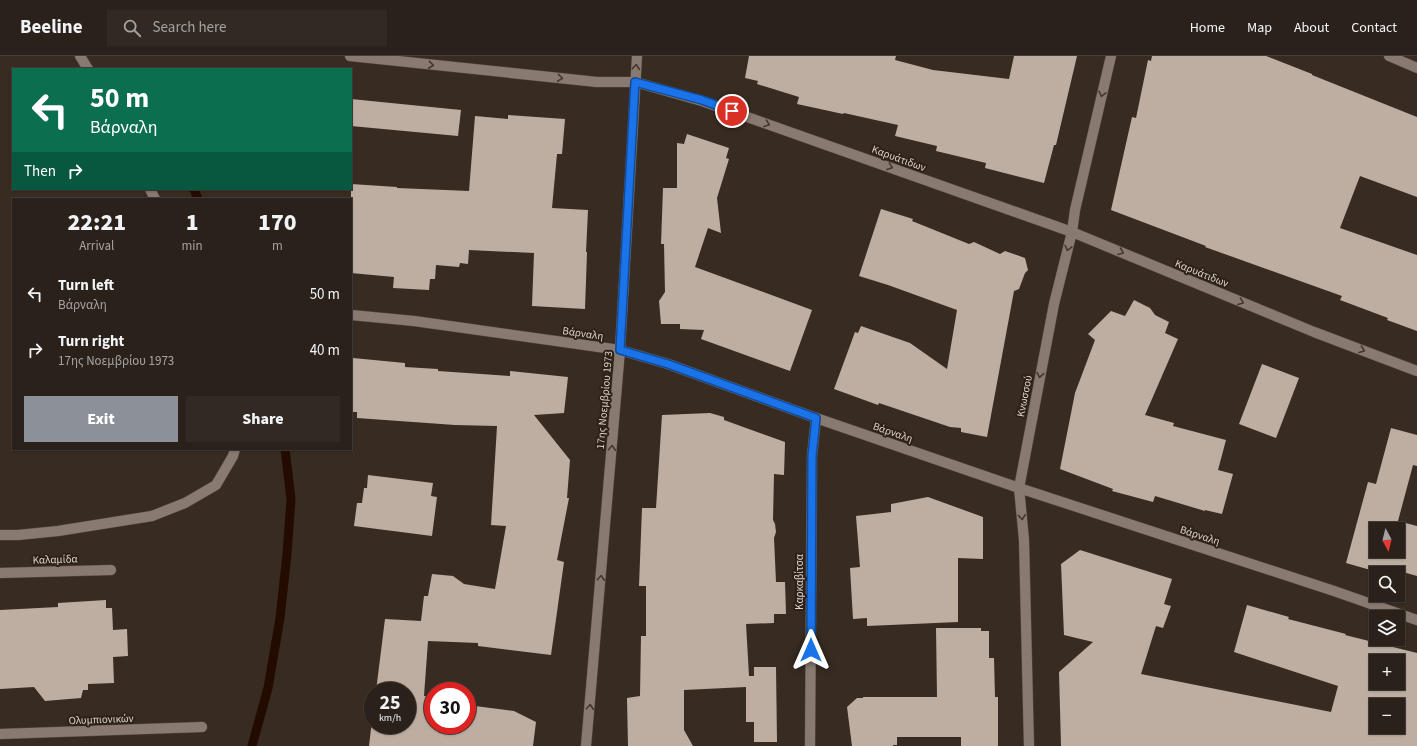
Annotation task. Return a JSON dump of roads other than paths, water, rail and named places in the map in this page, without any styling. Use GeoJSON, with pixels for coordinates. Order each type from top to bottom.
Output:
{"type":"FeatureCollection","features":[{"type":"Feature","properties":{"kind":"street"},"geometry":{"type":"LineString","coordinates":[[80,56],[87,68]]}},
{"type":"Feature","properties":{"kind":"street","name":"Καρυάτιδων"},"geometry":{"type":"LineString","coordinates":[[350,56],[597,82],[635,82],[702,100],[1072,232],[1314,332],[1417,371]]}},
{"type":"Feature","properties":{"kind":"street","name":"17ης Νοεμβρίου 1973"},"geometry":{"type":"LineString","coordinates":[[586,746],[620,350],[637,56]]}},
{"type":"Feature","properties":{"kind":"street","name":"Κνωσσού"},"geometry":{"type":"LineString","coordinates":[[1029,746],[1024,540],[1019,488],[1054,304],[1072,232],[1075,210],[1111,56]]}},
{"type":"Feature","properties":{"kind":"street"},"geometry":{"type":"LineString","coordinates":[[1389,56],[1417,68]]}},
{"type":"Feature","properties":{"kind":"street","name":"Βάρναλη"},"geometry":{"type":"LineString","coordinates":[[352,315],[414,321],[620,350],[668,364],[816,418],[1019,488],[1326,588],[1417,620]]}},
{"type":"Feature","properties":{"kind":"street","name":"Καρκαβίτσα"},"geometry":{"type":"LineString","coordinates":[[810,746],[812,456],[816,418]]}},
{"type":"Feature","properties":{"kind":"street"},"geometry":{"type":"LineString","coordinates":[[0,535],[18,535],[58,531],[152,516],[185,503],[216,485],[233,456],[235,450]]}},
{"type":"Feature","properties":{"kind":"street","name":"Καλαμίδα"},"geometry":{"type":"LineString","coordinates":[[0,573],[112,570]]}},
{"type":"Feature","properties":{"kind":"street","name":"Ολυμπιονικών"},"geometry":{"type":"LineString","coordinates":[[0,734],[202,727]]}},
{"type":"Feature","properties":{"kind":"waterway"},"geometry":{"type":"LineString","coordinates":[[194,190],[198,198]]}},
{"type":"Feature","properties":{"kind":"waterway"},"geometry":{"type":"LineString","coordinates":[[252,746],[268,688],[280,618],[291,499],[285,450]]}}]}
